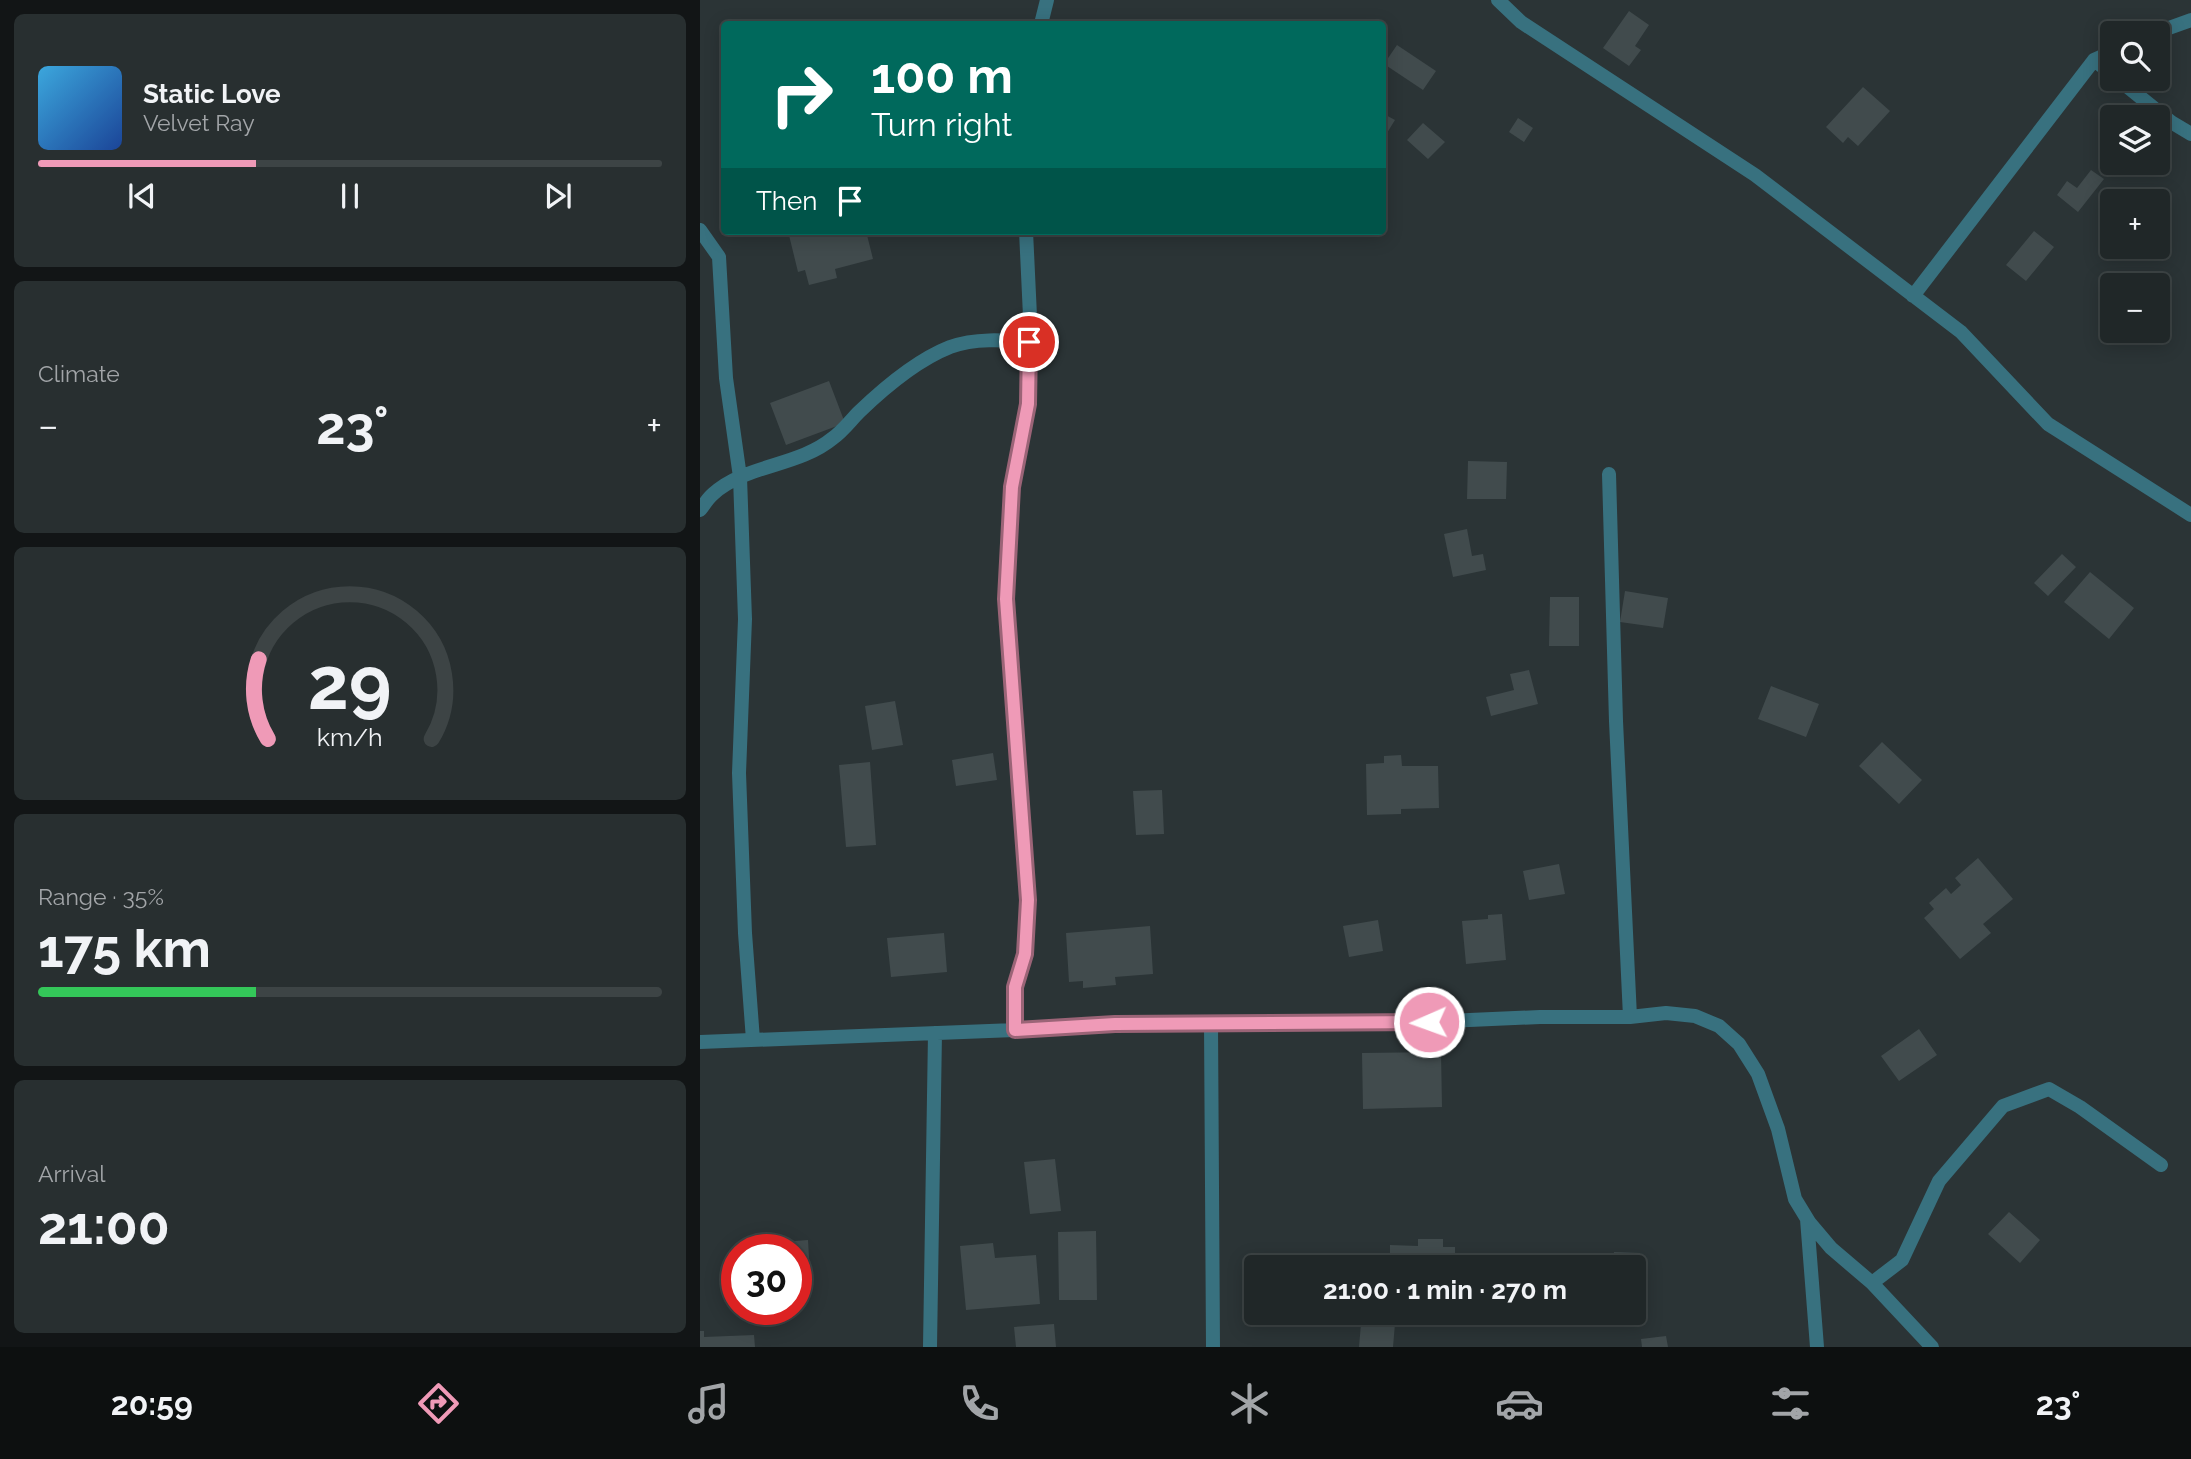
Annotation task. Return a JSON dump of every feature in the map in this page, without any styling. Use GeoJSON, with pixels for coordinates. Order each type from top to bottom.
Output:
{"type":"FeatureCollection","features":[{"type":"Feature","properties":{"kind":"street"},"geometry":{"type":"LineString","coordinates":[[1042,21],[1047,0]]}},
{"type":"Feature","properties":{"kind":"street"},"geometry":{"type":"LineString","coordinates":[[1498,0],[1521,22],[1755,175],[1961,332],[2048,424],[2191,515]]}},
{"type":"Feature","properties":{"kind":"street"},"geometry":{"type":"LineString","coordinates":[[2170,28],[2191,20]]}},
{"type":"Feature","properties":{"kind":"street"},"geometry":{"type":"LineString","coordinates":[[1913,296],[2094,60],[2100,57]]}},
{"type":"Feature","properties":{"kind":"street"},"geometry":{"type":"LineString","coordinates":[[2094,60],[2100,65]]}},
{"type":"Feature","properties":{"kind":"street"},"geometry":{"type":"LineString","coordinates":[[2133,91],[2171,122],[2191,134]]}},
{"type":"Feature","properties":{"kind":"street"},"geometry":{"type":"LineString","coordinates":[[700,230],[719,257],[726,378],[740,477],[744,619],[739,773],[745,933],[753,1040]]}},
{"type":"Feature","properties":{"kind":"street"},"geometry":{"type":"LineString","coordinates":[[1015,1030],[1015,987],[1025,954],[1028,900],[1006,599],[1012,487],[1028,404],[1026,235]]}},
{"type":"Feature","properties":{"kind":"street"},"geometry":{"type":"LineString","coordinates":[[700,510],[713,494],[740,477],[800,458],[833,439],[861,410],[907,372],[940,351],[972,342],[1029,342]]}},
{"type":"Feature","properties":{"kind":"street"},"geometry":{"type":"LineString","coordinates":[[1609,474],[1616,721],[1630,1017]]}},
{"type":"Feature","properties":{"kind":"street"},"geometry":{"type":"LineString","coordinates":[[700,1042],[1115,1024],[1402,1023],[1540,1017],[1630,1017],[1666,1013],[1695,1016],[1719,1026],[1739,1044],[1758,1074],[1778,1129],[1795,1199],[1807,1218],[1831,1248],[1872,1283],[1932,1347]]}},
{"type":"Feature","properties":{"kind":"street"},"geometry":{"type":"LineString","coordinates":[[1211,1024],[1213,1347]]}},
{"type":"Feature","properties":{"kind":"street"},"geometry":{"type":"LineString","coordinates":[[930,1347],[935,1033]]}},
{"type":"Feature","properties":{"kind":"street"},"geometry":{"type":"LineString","coordinates":[[1872,1283],[1902,1260],[1939,1181],[2003,1106],[2049,1089],[2080,1107],[2161,1165]]}},
{"type":"Feature","properties":{"kind":"street"},"geometry":{"type":"LineString","coordinates":[[1807,1218],[1816,1347]]}},
{"type":"Feature","properties":{"kind":"building"},"geometry":{"type":"Polygon","coordinates":[[[1629,11],[1649,25],[1635,46],[1641,50],[1629,66],[1603,48],[1629,11]]]}},
{"type":"Feature","properties":{"kind":"building"},"geometry":{"type":"Polygon","coordinates":[[[1397,45],[1436,71],[1423,90],[1386,65],[1397,45]]]}},
{"type":"Feature","properties":{"kind":"building"},"geometry":{"type":"Polygon","coordinates":[[[1863,87],[1890,111],[1858,146],[1848,137],[1843,143],[1826,127],[1863,87]]]}},
{"type":"Feature","properties":{"kind":"building"},"geometry":{"type":"Polygon","coordinates":[[[1386,115],[1395,120],[1386,135],[1386,115]]]}},
{"type":"Feature","properties":{"kind":"building"},"geometry":{"type":"Polygon","coordinates":[[[1518,118],[1533,128],[1524,142],[1509,132],[1518,118]]]}},
{"type":"Feature","properties":{"kind":"building"},"geometry":{"type":"Polygon","coordinates":[[[1423,123],[1445,142],[1428,159],[1407,140],[1423,123]]]}},
{"type":"Feature","properties":{"kind":"building"},"geometry":{"type":"Polygon","coordinates":[[[2091,170],[2104,179],[2078,212],[2057,195],[2067,181],[2077,188],[2091,170]]]}},
{"type":"Feature","properties":{"kind":"building"},"geometry":{"type":"Polygon","coordinates":[[[2034,231],[2054,247],[2026,281],[2006,265],[2034,231]]]}},
{"type":"Feature","properties":{"kind":"building"},"geometry":{"type":"Polygon","coordinates":[[[789,235],[867,235],[873,259],[835,269],[837,278],[809,285],[805,270],[798,272],[789,235]]]}},
{"type":"Feature","properties":{"kind":"building"},"geometry":{"type":"Polygon","coordinates":[[[829,381],[845,423],[786,445],[770,403],[829,381]]]}},
{"type":"Feature","properties":{"kind":"building"},"geometry":{"type":"Polygon","coordinates":[[[1468,461],[1507,462],[1506,499],[1467,499],[1468,461]]]}},
{"type":"Feature","properties":{"kind":"building"},"geometry":{"type":"Polygon","coordinates":[[[1467,529],[1472,556],[1483,554],[1486,570],[1453,577],[1444,534],[1467,529]]]}},
{"type":"Feature","properties":{"kind":"building"},"geometry":{"type":"Polygon","coordinates":[[[2062,554],[2076,567],[2048,596],[2034,583],[2062,554]]]}},
{"type":"Feature","properties":{"kind":"building"},"geometry":{"type":"Polygon","coordinates":[[[2090,572],[2134,608],[2109,639],[2064,602],[2090,572]]]}},
{"type":"Feature","properties":{"kind":"building"},"geometry":{"type":"Polygon","coordinates":[[[1625,591],[1668,598],[1663,628],[1620,622],[1625,591]]]}},
{"type":"Feature","properties":{"kind":"building"},"geometry":{"type":"Polygon","coordinates":[[[1550,597],[1579,597],[1579,646],[1549,646],[1550,597]]]}},
{"type":"Feature","properties":{"kind":"building"},"geometry":{"type":"Polygon","coordinates":[[[1529,670],[1538,704],[1491,716],[1486,697],[1514,690],[1510,674],[1529,670]]]}},
{"type":"Feature","properties":{"kind":"building"},"geometry":{"type":"Polygon","coordinates":[[[1771,686],[1819,704],[1806,737],[1758,719],[1771,686]]]}},
{"type":"Feature","properties":{"kind":"building"},"geometry":{"type":"Polygon","coordinates":[[[895,701],[903,745],[872,750],[865,706],[895,701]]]}},
{"type":"Feature","properties":{"kind":"building"},"geometry":{"type":"Polygon","coordinates":[[[1882,742],[1922,780],[1899,804],[1859,766],[1882,742]]]}},
{"type":"Feature","properties":{"kind":"building"},"geometry":{"type":"Polygon","coordinates":[[[993,753],[997,780],[956,786],[952,760],[993,753]]]}},
{"type":"Feature","properties":{"kind":"building"},"geometry":{"type":"Polygon","coordinates":[[[1401,755],[1402,766],[1438,766],[1439,808],[1401,809],[1401,814],[1367,815],[1366,764],[1384,763],[1384,756],[1401,755]]]}},
{"type":"Feature","properties":{"kind":"building"},"geometry":{"type":"Polygon","coordinates":[[[870,762],[876,845],[846,847],[839,765],[870,762]]]}},
{"type":"Feature","properties":{"kind":"building"},"geometry":{"type":"Polygon","coordinates":[[[1162,790],[1164,834],[1136,835],[1133,791],[1162,790]]]}},
{"type":"Feature","properties":{"kind":"building"},"geometry":{"type":"Polygon","coordinates":[[[1978,858],[2013,899],[1983,924],[1991,933],[1960,959],[1924,918],[1934,909],[1929,903],[1946,888],[1951,894],[1961,885],[1955,878],[1978,858]]]}},
{"type":"Feature","properties":{"kind":"building"},"geometry":{"type":"Polygon","coordinates":[[[1559,864],[1565,894],[1529,900],[1523,871],[1559,864]]]}},
{"type":"Feature","properties":{"kind":"building"},"geometry":{"type":"Polygon","coordinates":[[[1502,914],[1506,960],[1466,964],[1462,921],[1488,919],[1488,915],[1502,914]]]}},
{"type":"Feature","properties":{"kind":"building"},"geometry":{"type":"Polygon","coordinates":[[[1378,920],[1383,951],[1349,957],[1343,926],[1378,920]]]}},
{"type":"Feature","properties":{"kind":"building"},"geometry":{"type":"Polygon","coordinates":[[[1150,926],[1153,974],[1115,977],[1116,985],[1083,988],[1083,981],[1069,982],[1066,933],[1150,926]]]}},
{"type":"Feature","properties":{"kind":"building"},"geometry":{"type":"Polygon","coordinates":[[[944,933],[947,972],[891,977],[887,938],[944,933]]]}},
{"type":"Feature","properties":{"kind":"building"},"geometry":{"type":"Polygon","coordinates":[[[1919,1029],[1937,1055],[1899,1081],[1881,1056],[1919,1029]]]}},
{"type":"Feature","properties":{"kind":"building"},"geometry":{"type":"Polygon","coordinates":[[[1441,1052],[1442,1107],[1363,1109],[1362,1053],[1441,1052]]]}},
{"type":"Feature","properties":{"kind":"building"},"geometry":{"type":"Polygon","coordinates":[[[1055,1159],[1061,1211],[1030,1214],[1024,1162],[1055,1159]]]}},
{"type":"Feature","properties":{"kind":"building"},"geometry":{"type":"Polygon","coordinates":[[[2009,1212],[2040,1240],[2020,1263],[1988,1234],[2009,1212]]]}},
{"type":"Feature","properties":{"kind":"building"},"geometry":{"type":"Polygon","coordinates":[[[1096,1231],[1097,1300],[1059,1300],[1058,1232],[1096,1231]]]}},
{"type":"Feature","properties":{"kind":"building"},"geometry":{"type":"Polygon","coordinates":[[[1418,1239],[1443,1239],[1443,1247],[1455,1247],[1455,1255],[1390,1255],[1390,1245],[1418,1246],[1418,1239]]]}},
{"type":"Feature","properties":{"kind":"building"},"geometry":{"type":"Polygon","coordinates":[[[993,1243],[995,1258],[1036,1255],[1040,1304],[966,1310],[960,1246],[993,1243]]]}},
{"type":"Feature","properties":{"kind":"building"},"geometry":{"type":"Polygon","coordinates":[[[1614,1252],[1640,1253],[1640,1255],[1614,1255],[1614,1252]]]}},
{"type":"Feature","properties":{"kind":"building"},"geometry":{"type":"Polygon","coordinates":[[[1054,1324],[1056,1347],[1016,1347],[1014,1327],[1054,1324]]]}},
{"type":"Feature","properties":{"kind":"building"},"geometry":{"type":"Polygon","coordinates":[[[1361,1325],[1395,1325],[1393,1347],[1359,1347],[1361,1325]]]}},
{"type":"Feature","properties":{"kind":"building"},"geometry":{"type":"Polygon","coordinates":[[[700,1331],[704,1331],[704,1337],[754,1335],[755,1347],[700,1347],[700,1331]]]}},
{"type":"Feature","properties":{"kind":"building"},"geometry":{"type":"Polygon","coordinates":[[[1666,1336],[1668,1347],[1642,1347],[1641,1339],[1666,1336]]]}},
{"type":"Feature","properties":{"kind":"route"},"geometry":{"type":"LineString","coordinates":[[1029,342],[1028,404],[1012,487],[1006,599],[1028,900],[1025,954],[1015,987],[1015,1030],[1115,1024],[1429,1022]]}}]}
